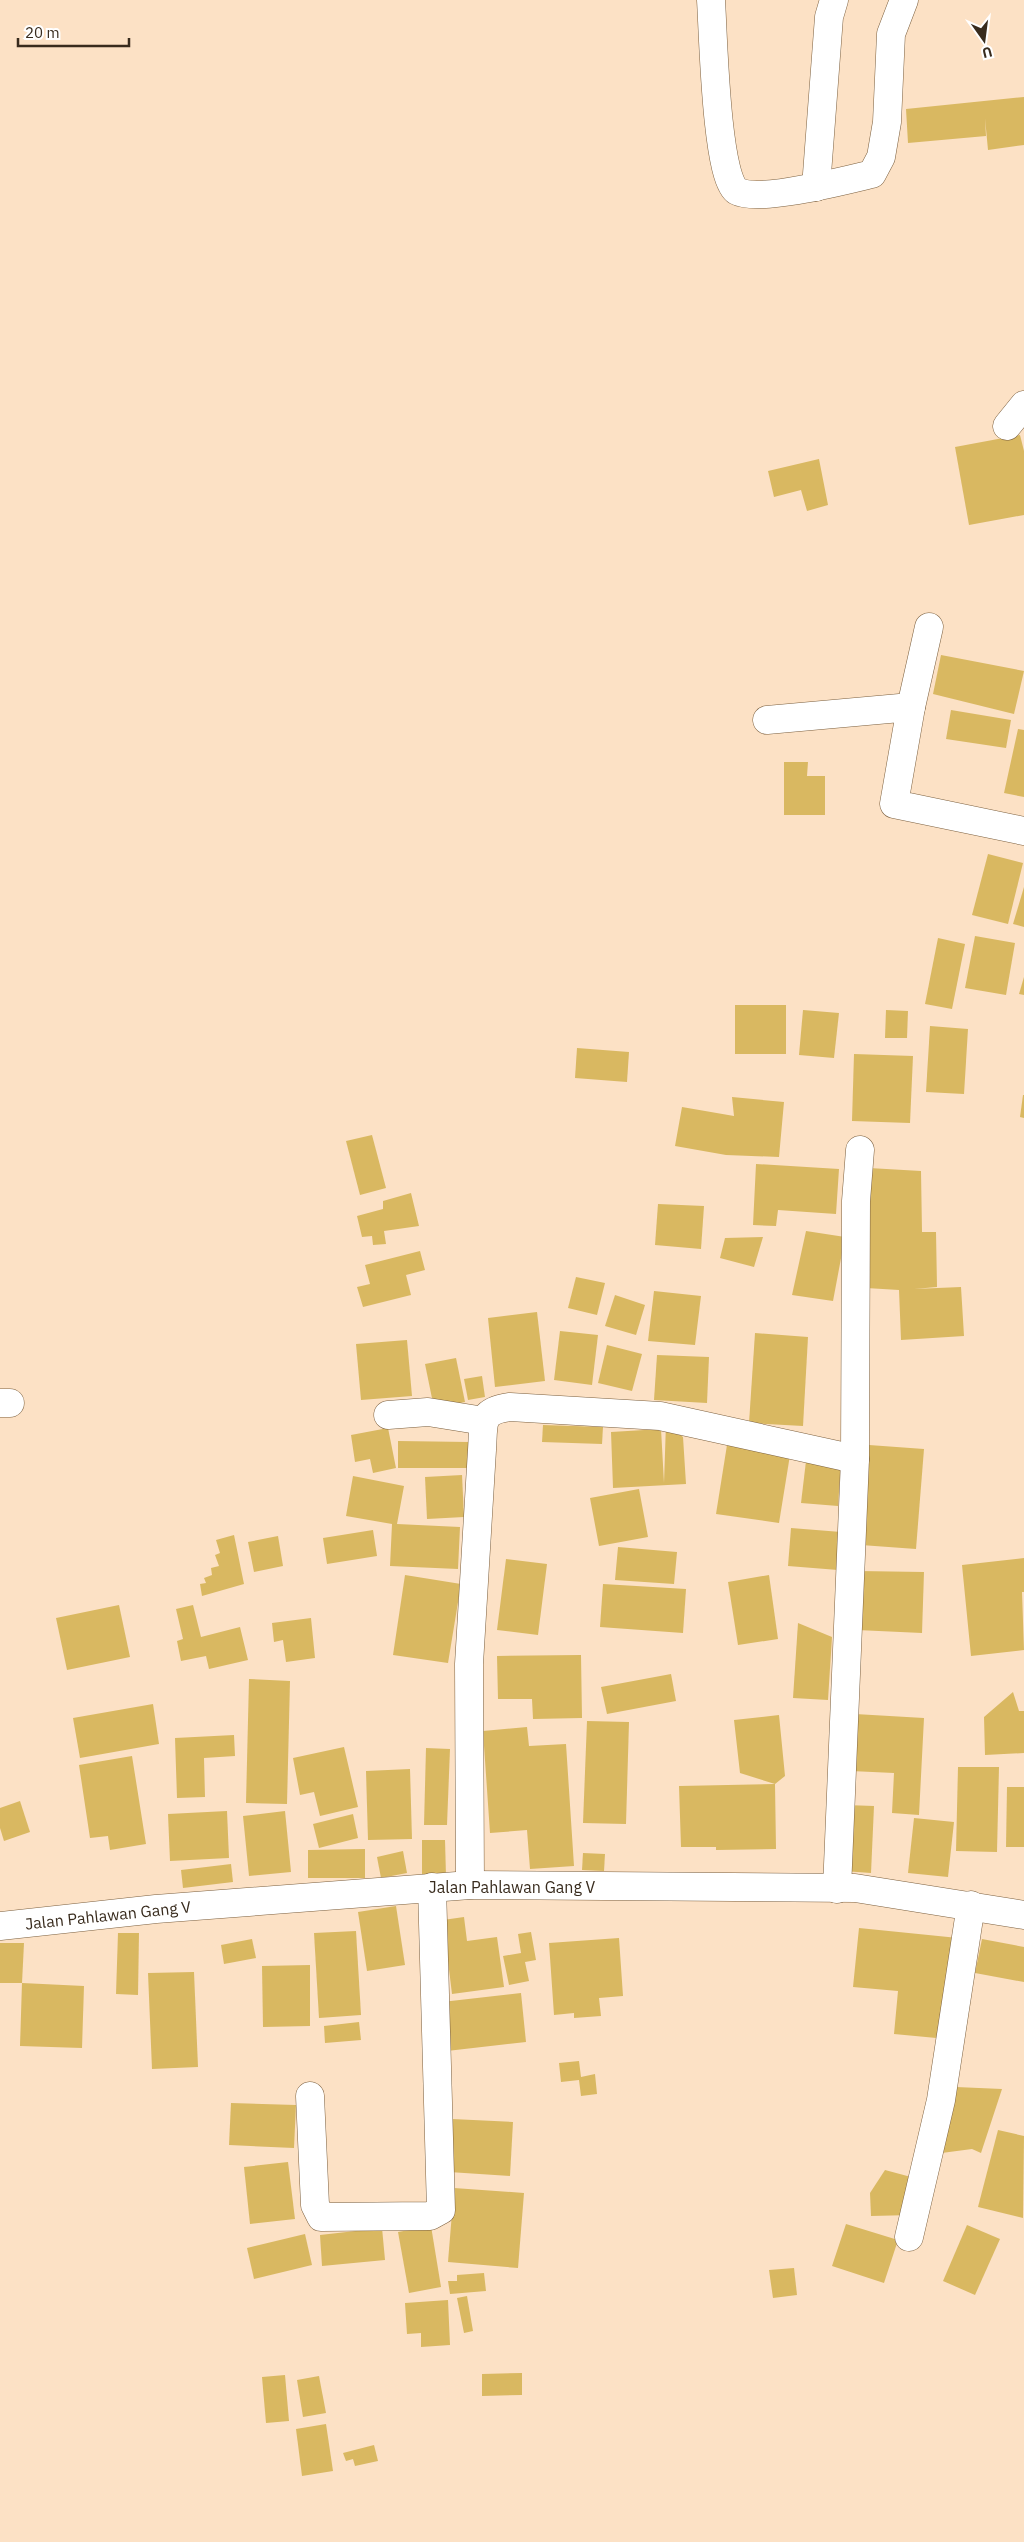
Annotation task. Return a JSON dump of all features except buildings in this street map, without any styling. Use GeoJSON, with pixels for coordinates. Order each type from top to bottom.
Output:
{"type":"FeatureCollection","features":[{"type":"Feature","properties":{"kind":"street"},"geometry":{"type":"LineString","coordinates":[[711,0],[717,105],[727,177],[736,191],[751,196],[816,187],[872,174],[881,157],[887,122],[891,34],[904,0]]}},
{"type":"Feature","properties":{"kind":"street"},"geometry":{"type":"LineString","coordinates":[[816,187],[829,17],[834,0]]}},
{"type":"Feature","properties":{"kind":"street"},"geometry":{"type":"LineString","coordinates":[[1007,426],[1024,405]]}},
{"type":"Feature","properties":{"kind":"street"},"geometry":{"type":"LineString","coordinates":[[929,628],[911,707],[894,804],[1024,831]]}},
{"type":"Feature","properties":{"kind":"street"},"geometry":{"type":"LineString","coordinates":[[767,720],[911,707]]}},
{"type":"Feature","properties":{"kind":"street"},"geometry":{"type":"LineString","coordinates":[[836,1889],[855,1459],[856,1201],[860,1150]]}},
{"type":"Feature","properties":{"kind":"street"},"geometry":{"type":"LineString","coordinates":[[470,1885],[469,1664],[484,1421],[488,1413],[496,1409],[510,1407],[660,1416],[855,1459]]}},
{"type":"Feature","properties":{"kind":"street"},"geometry":{"type":"LineString","coordinates":[[388,1415],[434,1413],[484,1421]]}},
{"type":"Feature","properties":{"kind":"street","name":"Jalan Pahlawan Gang V"},"geometry":{"type":"LineString","coordinates":[[0,1926],[156,1908],[470,1885],[855,1888],[971,1905],[1024,1916]]}},
{"type":"Feature","properties":{"kind":"street"},"geometry":{"type":"LineString","coordinates":[[310,2096],[315,2205],[322,2216],[430,2216],[441,2210],[432,1887]]}},
{"type":"Feature","properties":{"kind":"street"},"geometry":{"type":"LineString","coordinates":[[909,2236],[942,2100],[971,1905]]}}]}
